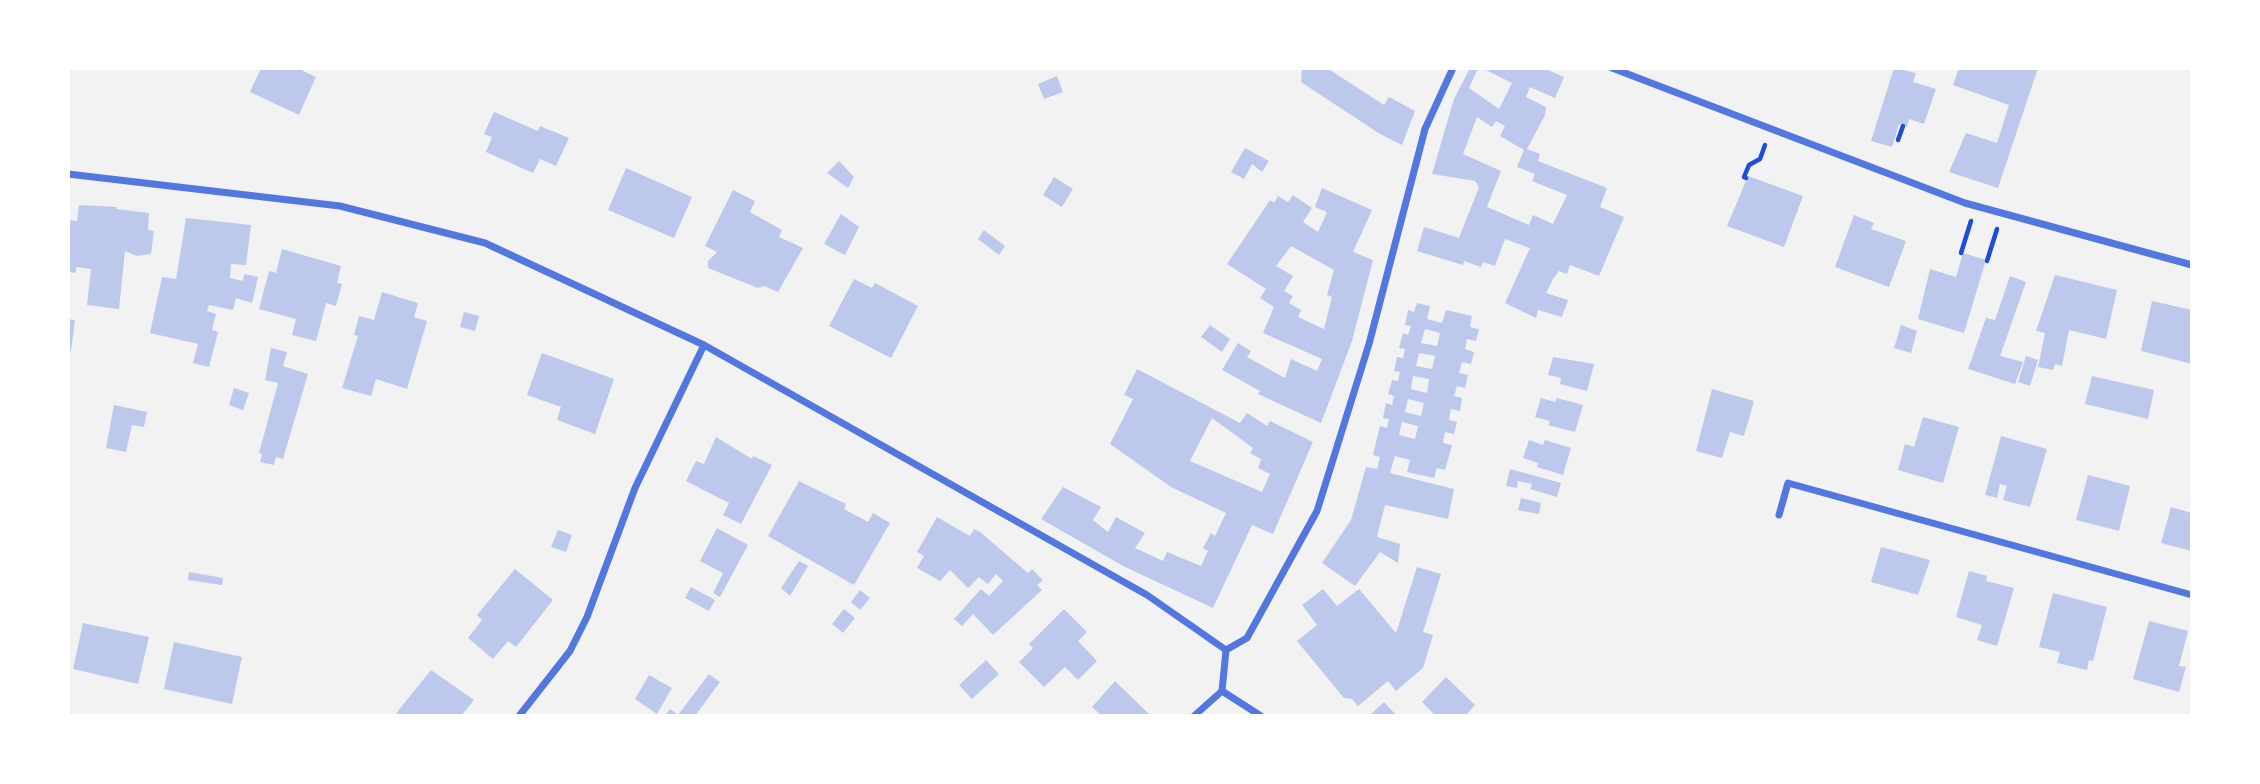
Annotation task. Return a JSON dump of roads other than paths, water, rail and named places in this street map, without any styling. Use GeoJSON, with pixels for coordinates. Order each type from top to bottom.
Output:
{"type":"FeatureCollection","features":[{"type":"Feature","properties":{"kind":"street"},"geometry":{"type":"LineString","coordinates":[[1226,650],[1247,638],[1317,512],[1369,344],[1425,129],[1453,68]]}},
{"type":"Feature","properties":{"kind":"street"},"geometry":{"type":"LineString","coordinates":[[1612,68],[1965,203],[2192,265]]}},
{"type":"Feature","properties":{"kind":"street"},"geometry":{"type":"LineString","coordinates":[[68,174],[340,206],[485,243],[704,345],[1147,595],[1226,650]]}},
{"type":"Feature","properties":{"kind":"street"},"geometry":{"type":"LineString","coordinates":[[519,716],[570,651],[587,617],[635,488],[704,345]]}},
{"type":"Feature","properties":{"kind":"street"},"geometry":{"type":"LineString","coordinates":[[1779,515],[1788,483],[2192,595]]}},
{"type":"Feature","properties":{"kind":"street"},"geometry":{"type":"LineString","coordinates":[[1194,716],[1222,691],[1226,650]]}},
{"type":"Feature","properties":{"kind":"street"},"geometry":{"type":"LineString","coordinates":[[1222,691],[1261,716]]}}]}
